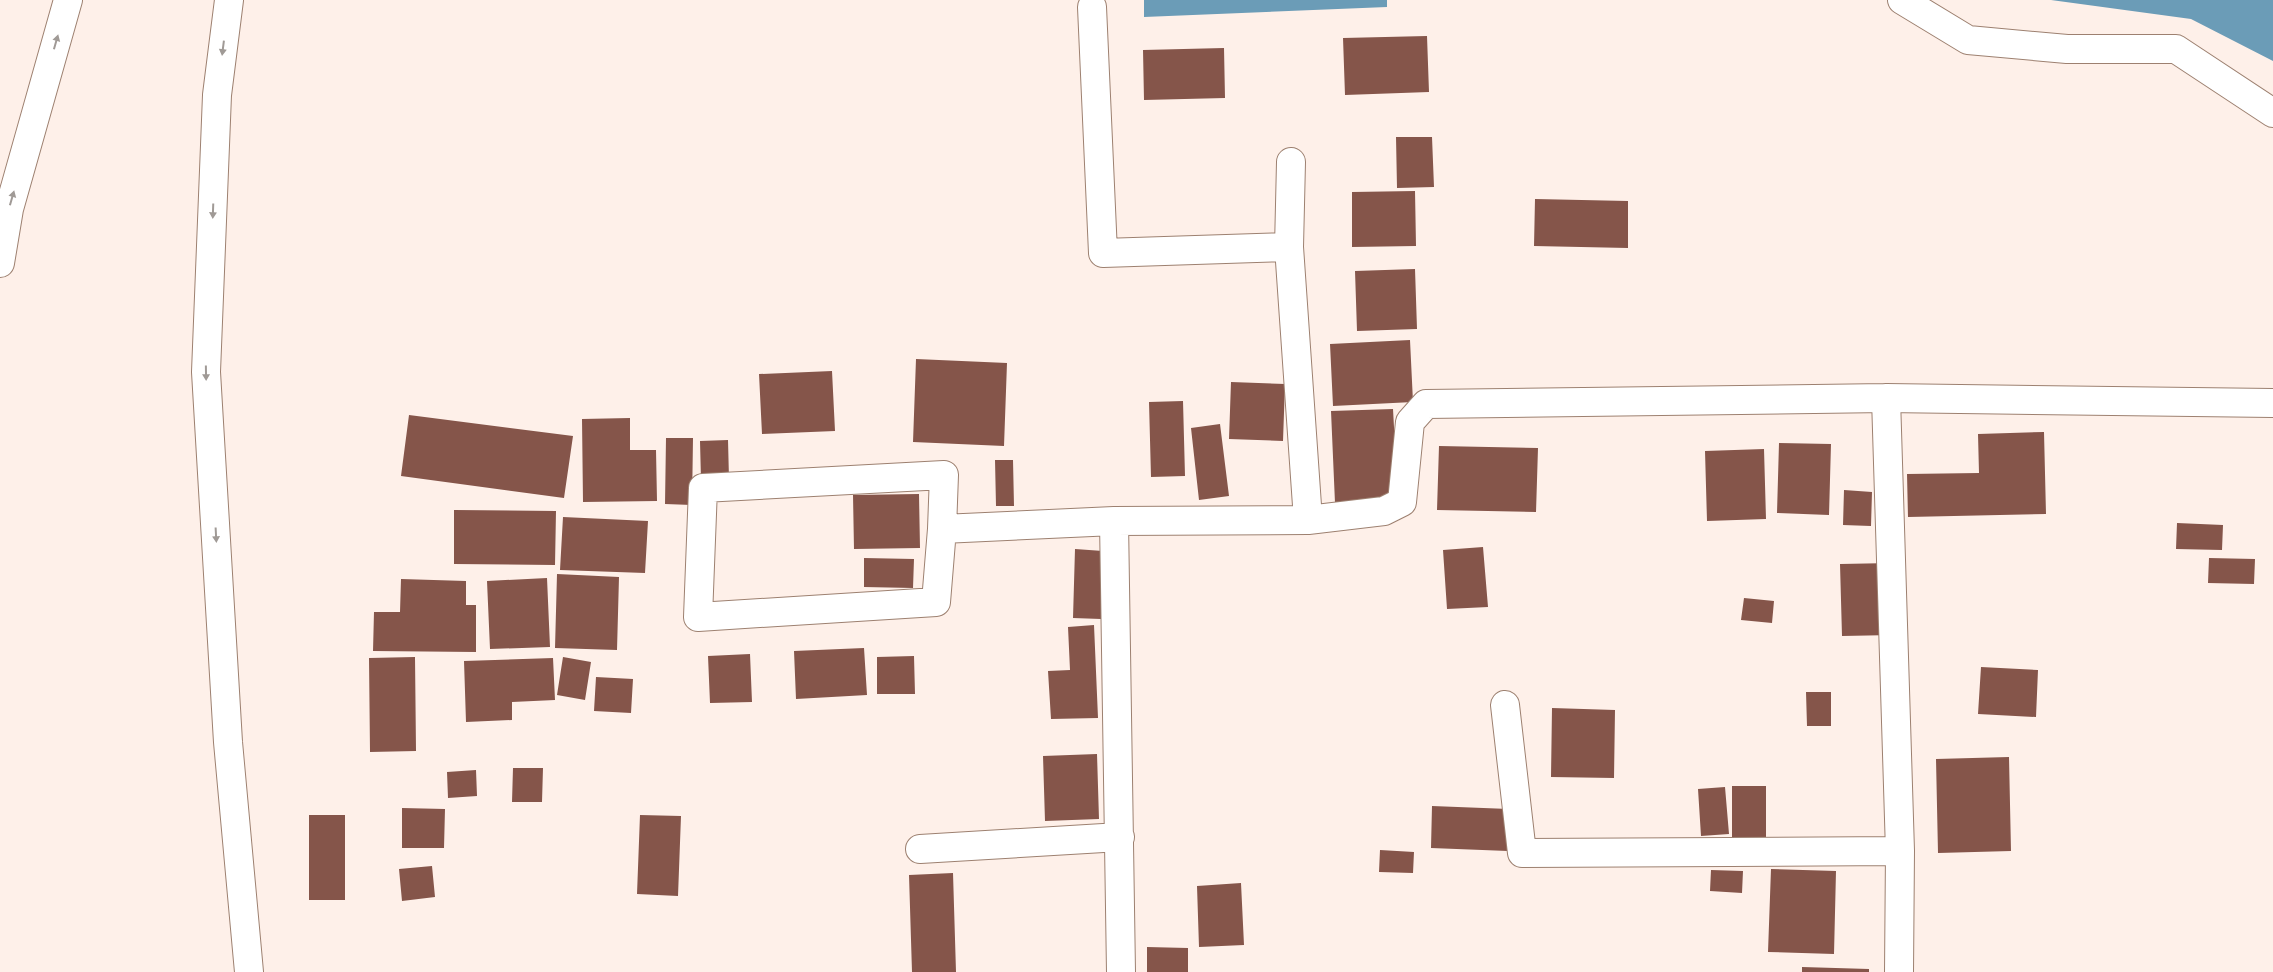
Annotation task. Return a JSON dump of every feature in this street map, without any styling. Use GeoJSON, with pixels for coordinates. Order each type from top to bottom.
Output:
{"type":"FeatureCollection","features":[{"type":"Feature","properties":{"kind":"street"},"geometry":{"type":"LineString","coordinates":[[0,263],[9,209],[68,0]]}},
{"type":"Feature","properties":{"kind":"street"},"geometry":{"type":"LineString","coordinates":[[228,0],[218,95],[206,372],[228,742],[249,972]]}},
{"type":"Feature","properties":{"kind":"street"},"geometry":{"type":"LineString","coordinates":[[1902,0],[1968,40],[2067,50],[2176,50],[2273,113]]}},
{"type":"Feature","properties":{"kind":"street"},"geometry":{"type":"LineString","coordinates":[[1092,7],[1103,253],[1289,247]]}},
{"type":"Feature","properties":{"kind":"street"},"geometry":{"type":"LineString","coordinates":[[1290,162],[1289,247],[1308,520]]}},
{"type":"Feature","properties":{"kind":"street"},"geometry":{"type":"LineString","coordinates":[[1886,398],[1900,851],[1899,972]]}},
{"type":"Feature","properties":{"kind":"street"},"geometry":{"type":"LineString","coordinates":[[942,529],[1114,521],[1308,520],[1384,511],[1402,502],[1410,422],[1426,404],[1886,398],[2273,403]]}},
{"type":"Feature","properties":{"kind":"street"},"geometry":{"type":"LineString","coordinates":[[944,475],[942,529],[936,602],[698,617],[703,488],[944,475]]}},
{"type":"Feature","properties":{"kind":"street"},"geometry":{"type":"LineString","coordinates":[[1114,521],[1122,972]]}},
{"type":"Feature","properties":{"kind":"street"},"geometry":{"type":"LineString","coordinates":[[1505,705],[1522,853],[1900,851]]}},
{"type":"Feature","properties":{"kind":"street"},"geometry":{"type":"LineString","coordinates":[[920,849],[1120,837]]}},
{"type":"Feature","properties":{"kind":"water"},"geometry":{"type":"Polygon","coordinates":[[[1144,0],[1387,0],[1387,7],[1144,17],[1144,0]]]}},
{"type":"Feature","properties":{"kind":"water"},"geometry":{"type":"Polygon","coordinates":[[[2051,0],[2273,0],[2273,61],[2191,19],[2051,0]]]}},
{"type":"Feature","properties":{"kind":"building"},"geometry":{"type":"Polygon","coordinates":[[[1427,36],[1429,92],[1345,95],[1343,38],[1427,36]]]}},
{"type":"Feature","properties":{"kind":"building"},"geometry":{"type":"Polygon","coordinates":[[[1224,48],[1225,98],[1144,100],[1143,50],[1224,48]]]}},
{"type":"Feature","properties":{"kind":"building"},"geometry":{"type":"Polygon","coordinates":[[[1396,137],[1432,137],[1434,187],[1397,188],[1396,137]]]}},
{"type":"Feature","properties":{"kind":"building"},"geometry":{"type":"Polygon","coordinates":[[[1415,191],[1416,246],[1352,247],[1352,192],[1415,191]]]}},
{"type":"Feature","properties":{"kind":"building"},"geometry":{"type":"Polygon","coordinates":[[[1535,199],[1628,201],[1628,248],[1534,246],[1535,199]]]}},
{"type":"Feature","properties":{"kind":"building"},"geometry":{"type":"Polygon","coordinates":[[[1415,269],[1417,329],[1357,331],[1355,271],[1415,269]]]}},
{"type":"Feature","properties":{"kind":"building"},"geometry":{"type":"Polygon","coordinates":[[[1410,340],[1413,402],[1333,406],[1330,344],[1410,340]]]}},
{"type":"Feature","properties":{"kind":"building"},"geometry":{"type":"Polygon","coordinates":[[[916,359],[1007,363],[1004,446],[913,442],[916,359]]]}},
{"type":"Feature","properties":{"kind":"building"},"geometry":{"type":"Polygon","coordinates":[[[832,371],[835,431],[762,434],[759,374],[832,371]]]}},
{"type":"Feature","properties":{"kind":"building"},"geometry":{"type":"Polygon","coordinates":[[[1231,382],[1285,384],[1283,441],[1229,439],[1231,382]]]}},
{"type":"Feature","properties":{"kind":"building"},"geometry":{"type":"Polygon","coordinates":[[[1183,401],[1185,476],[1151,477],[1149,402],[1183,401]]]}},
{"type":"Feature","properties":{"kind":"building"},"geometry":{"type":"Polygon","coordinates":[[[1393,409],[1398,500],[1335,503],[1331,411],[1393,409]]]}},
{"type":"Feature","properties":{"kind":"building"},"geometry":{"type":"Polygon","coordinates":[[[409,415],[573,436],[564,498],[401,476],[409,415]]]}},
{"type":"Feature","properties":{"kind":"building"},"geometry":{"type":"Polygon","coordinates":[[[630,418],[630,450],[656,450],[657,501],[583,502],[582,419],[630,418]]]}},
{"type":"Feature","properties":{"kind":"building"},"geometry":{"type":"Polygon","coordinates":[[[1220,424],[1229,496],[1199,500],[1191,428],[1220,424]]]}},
{"type":"Feature","properties":{"kind":"building"},"geometry":{"type":"Polygon","coordinates":[[[2044,432],[2046,514],[1908,517],[1907,474],[1979,473],[1978,434],[2044,432]]]}},
{"type":"Feature","properties":{"kind":"building"},"geometry":{"type":"Polygon","coordinates":[[[666,438],[693,438],[692,505],[665,504],[666,438]]]}},
{"type":"Feature","properties":{"kind":"building"},"geometry":{"type":"Polygon","coordinates":[[[728,440],[729,479],[701,480],[700,441],[728,440]]]}},
{"type":"Feature","properties":{"kind":"building"},"geometry":{"type":"Polygon","coordinates":[[[1779,443],[1831,444],[1829,515],[1777,513],[1779,443]]]}},
{"type":"Feature","properties":{"kind":"building"},"geometry":{"type":"Polygon","coordinates":[[[1439,446],[1538,448],[1536,512],[1437,510],[1439,446]]]}},
{"type":"Feature","properties":{"kind":"building"},"geometry":{"type":"Polygon","coordinates":[[[1764,449],[1766,519],[1707,521],[1705,451],[1764,449]]]}},
{"type":"Feature","properties":{"kind":"building"},"geometry":{"type":"Polygon","coordinates":[[[995,460],[1013,460],[1014,506],[996,506],[995,460]]]}},
{"type":"Feature","properties":{"kind":"building"},"geometry":{"type":"Polygon","coordinates":[[[1844,490],[1872,492],[1871,526],[1843,525],[1844,490]]]}},
{"type":"Feature","properties":{"kind":"building"},"geometry":{"type":"Polygon","coordinates":[[[919,494],[920,548],[854,549],[853,495],[919,494]]]}},
{"type":"Feature","properties":{"kind":"building"},"geometry":{"type":"Polygon","coordinates":[[[454,510],[556,511],[555,565],[454,564],[454,510]]]}},
{"type":"Feature","properties":{"kind":"building"},"geometry":{"type":"Polygon","coordinates":[[[563,517],[648,521],[645,573],[560,570],[563,517]]]}},
{"type":"Feature","properties":{"kind":"building"},"geometry":{"type":"Polygon","coordinates":[[[2177,523],[2223,525],[2222,550],[2176,549],[2177,523]]]}},
{"type":"Feature","properties":{"kind":"building"},"geometry":{"type":"Polygon","coordinates":[[[1483,547],[1488,607],[1447,609],[1443,550],[1483,547]]]}},
{"type":"Feature","properties":{"kind":"building"},"geometry":{"type":"Polygon","coordinates":[[[1075,549],[1103,551],[1101,619],[1073,618],[1075,549]]]}},
{"type":"Feature","properties":{"kind":"building"},"geometry":{"type":"Polygon","coordinates":[[[864,558],[914,559],[913,588],[864,587],[864,558]]]}},
{"type":"Feature","properties":{"kind":"building"},"geometry":{"type":"Polygon","coordinates":[[[2209,558],[2255,559],[2254,584],[2208,583],[2209,558]]]}},
{"type":"Feature","properties":{"kind":"building"},"geometry":{"type":"Polygon","coordinates":[[[1892,563],[1893,635],[1842,636],[1840,564],[1892,563]]]}},
{"type":"Feature","properties":{"kind":"building"},"geometry":{"type":"Polygon","coordinates":[[[557,574],[619,577],[617,650],[555,648],[557,574]]]}},
{"type":"Feature","properties":{"kind":"building"},"geometry":{"type":"Polygon","coordinates":[[[547,578],[550,647],[490,649],[487,581],[547,578]]]}},
{"type":"Feature","properties":{"kind":"building"},"geometry":{"type":"Polygon","coordinates":[[[401,579],[466,581],[466,605],[476,605],[476,652],[373,651],[374,612],[400,612],[401,579]]]}},
{"type":"Feature","properties":{"kind":"building"},"geometry":{"type":"Polygon","coordinates":[[[1744,598],[1774,601],[1772,623],[1741,620],[1744,598]]]}},
{"type":"Feature","properties":{"kind":"building"},"geometry":{"type":"Polygon","coordinates":[[[1094,625],[1098,718],[1051,719],[1048,671],[1070,670],[1068,627],[1094,625]]]}},
{"type":"Feature","properties":{"kind":"building"},"geometry":{"type":"Polygon","coordinates":[[[864,648],[867,695],[796,699],[794,651],[864,648]]]}},
{"type":"Feature","properties":{"kind":"building"},"geometry":{"type":"Polygon","coordinates":[[[750,654],[752,702],[710,703],[708,656],[750,654]]]}},
{"type":"Feature","properties":{"kind":"building"},"geometry":{"type":"Polygon","coordinates":[[[914,656],[915,694],[877,694],[877,657],[914,656]]]}},
{"type":"Feature","properties":{"kind":"building"},"geometry":{"type":"Polygon","coordinates":[[[415,657],[416,751],[370,752],[369,658],[415,657]]]}},
{"type":"Feature","properties":{"kind":"building"},"geometry":{"type":"Polygon","coordinates":[[[563,657],[591,662],[585,700],[557,695],[563,657]]]}},
{"type":"Feature","properties":{"kind":"building"},"geometry":{"type":"Polygon","coordinates":[[[553,658],[555,700],[512,702],[512,720],[466,722],[464,661],[553,658]]]}},
{"type":"Feature","properties":{"kind":"building"},"geometry":{"type":"Polygon","coordinates":[[[1981,667],[2038,670],[2036,717],[1978,714],[1981,667]]]}},
{"type":"Feature","properties":{"kind":"building"},"geometry":{"type":"Polygon","coordinates":[[[596,677],[633,679],[631,713],[594,711],[596,677]]]}},
{"type":"Feature","properties":{"kind":"building"},"geometry":{"type":"Polygon","coordinates":[[[1806,692],[1831,692],[1831,726],[1807,726],[1806,692]]]}},
{"type":"Feature","properties":{"kind":"building"},"geometry":{"type":"Polygon","coordinates":[[[1552,708],[1615,710],[1614,778],[1551,777],[1552,708]]]}},
{"type":"Feature","properties":{"kind":"building"},"geometry":{"type":"Polygon","coordinates":[[[1097,754],[1099,819],[1045,821],[1043,756],[1097,754]]]}},
{"type":"Feature","properties":{"kind":"building"},"geometry":{"type":"Polygon","coordinates":[[[2009,757],[2011,851],[1938,853],[1936,759],[2009,757]]]}},
{"type":"Feature","properties":{"kind":"building"},"geometry":{"type":"Polygon","coordinates":[[[513,768],[543,768],[542,802],[512,802],[513,768]]]}},
{"type":"Feature","properties":{"kind":"building"},"geometry":{"type":"Polygon","coordinates":[[[476,770],[477,796],[448,798],[447,772],[476,770]]]}},
{"type":"Feature","properties":{"kind":"building"},"geometry":{"type":"Polygon","coordinates":[[[1732,786],[1766,786],[1766,840],[1732,840],[1732,786]]]}},
{"type":"Feature","properties":{"kind":"building"},"geometry":{"type":"Polygon","coordinates":[[[1725,787],[1729,834],[1701,836],[1698,789],[1725,787]]]}},
{"type":"Feature","properties":{"kind":"building"},"geometry":{"type":"Polygon","coordinates":[[[1432,806],[1509,809],[1508,851],[1431,848],[1432,806]]]}},
{"type":"Feature","properties":{"kind":"building"},"geometry":{"type":"Polygon","coordinates":[[[402,808],[445,809],[444,848],[402,848],[402,808]]]}},
{"type":"Feature","properties":{"kind":"building"},"geometry":{"type":"Polygon","coordinates":[[[309,815],[345,815],[345,900],[309,900],[309,815]]]}},
{"type":"Feature","properties":{"kind":"building"},"geometry":{"type":"Polygon","coordinates":[[[640,815],[681,816],[678,896],[637,894],[640,815]]]}},
{"type":"Feature","properties":{"kind":"building"},"geometry":{"type":"Polygon","coordinates":[[[1380,850],[1414,852],[1413,873],[1379,872],[1380,850]]]}},
{"type":"Feature","properties":{"kind":"building"},"geometry":{"type":"Polygon","coordinates":[[[432,866],[435,897],[402,901],[399,869],[432,866]]]}},
{"type":"Feature","properties":{"kind":"building"},"geometry":{"type":"Polygon","coordinates":[[[1771,869],[1836,871],[1834,954],[1768,952],[1771,869]]]}},
{"type":"Feature","properties":{"kind":"building"},"geometry":{"type":"Polygon","coordinates":[[[1711,870],[1743,871],[1742,893],[1710,891],[1711,870]]]}},
{"type":"Feature","properties":{"kind":"building"},"geometry":{"type":"Polygon","coordinates":[[[953,873],[956,972],[912,972],[909,875],[953,873]]]}},
{"type":"Feature","properties":{"kind":"building"},"geometry":{"type":"Polygon","coordinates":[[[1241,883],[1244,945],[1199,947],[1197,886],[1241,883]]]}},
{"type":"Feature","properties":{"kind":"building"},"geometry":{"type":"Polygon","coordinates":[[[1147,947],[1188,948],[1188,972],[1147,972],[1147,947]]]}},
{"type":"Feature","properties":{"kind":"building"},"geometry":{"type":"Polygon","coordinates":[[[1802,967],[1869,969],[1869,972],[1802,972],[1802,967]]]}}]}
